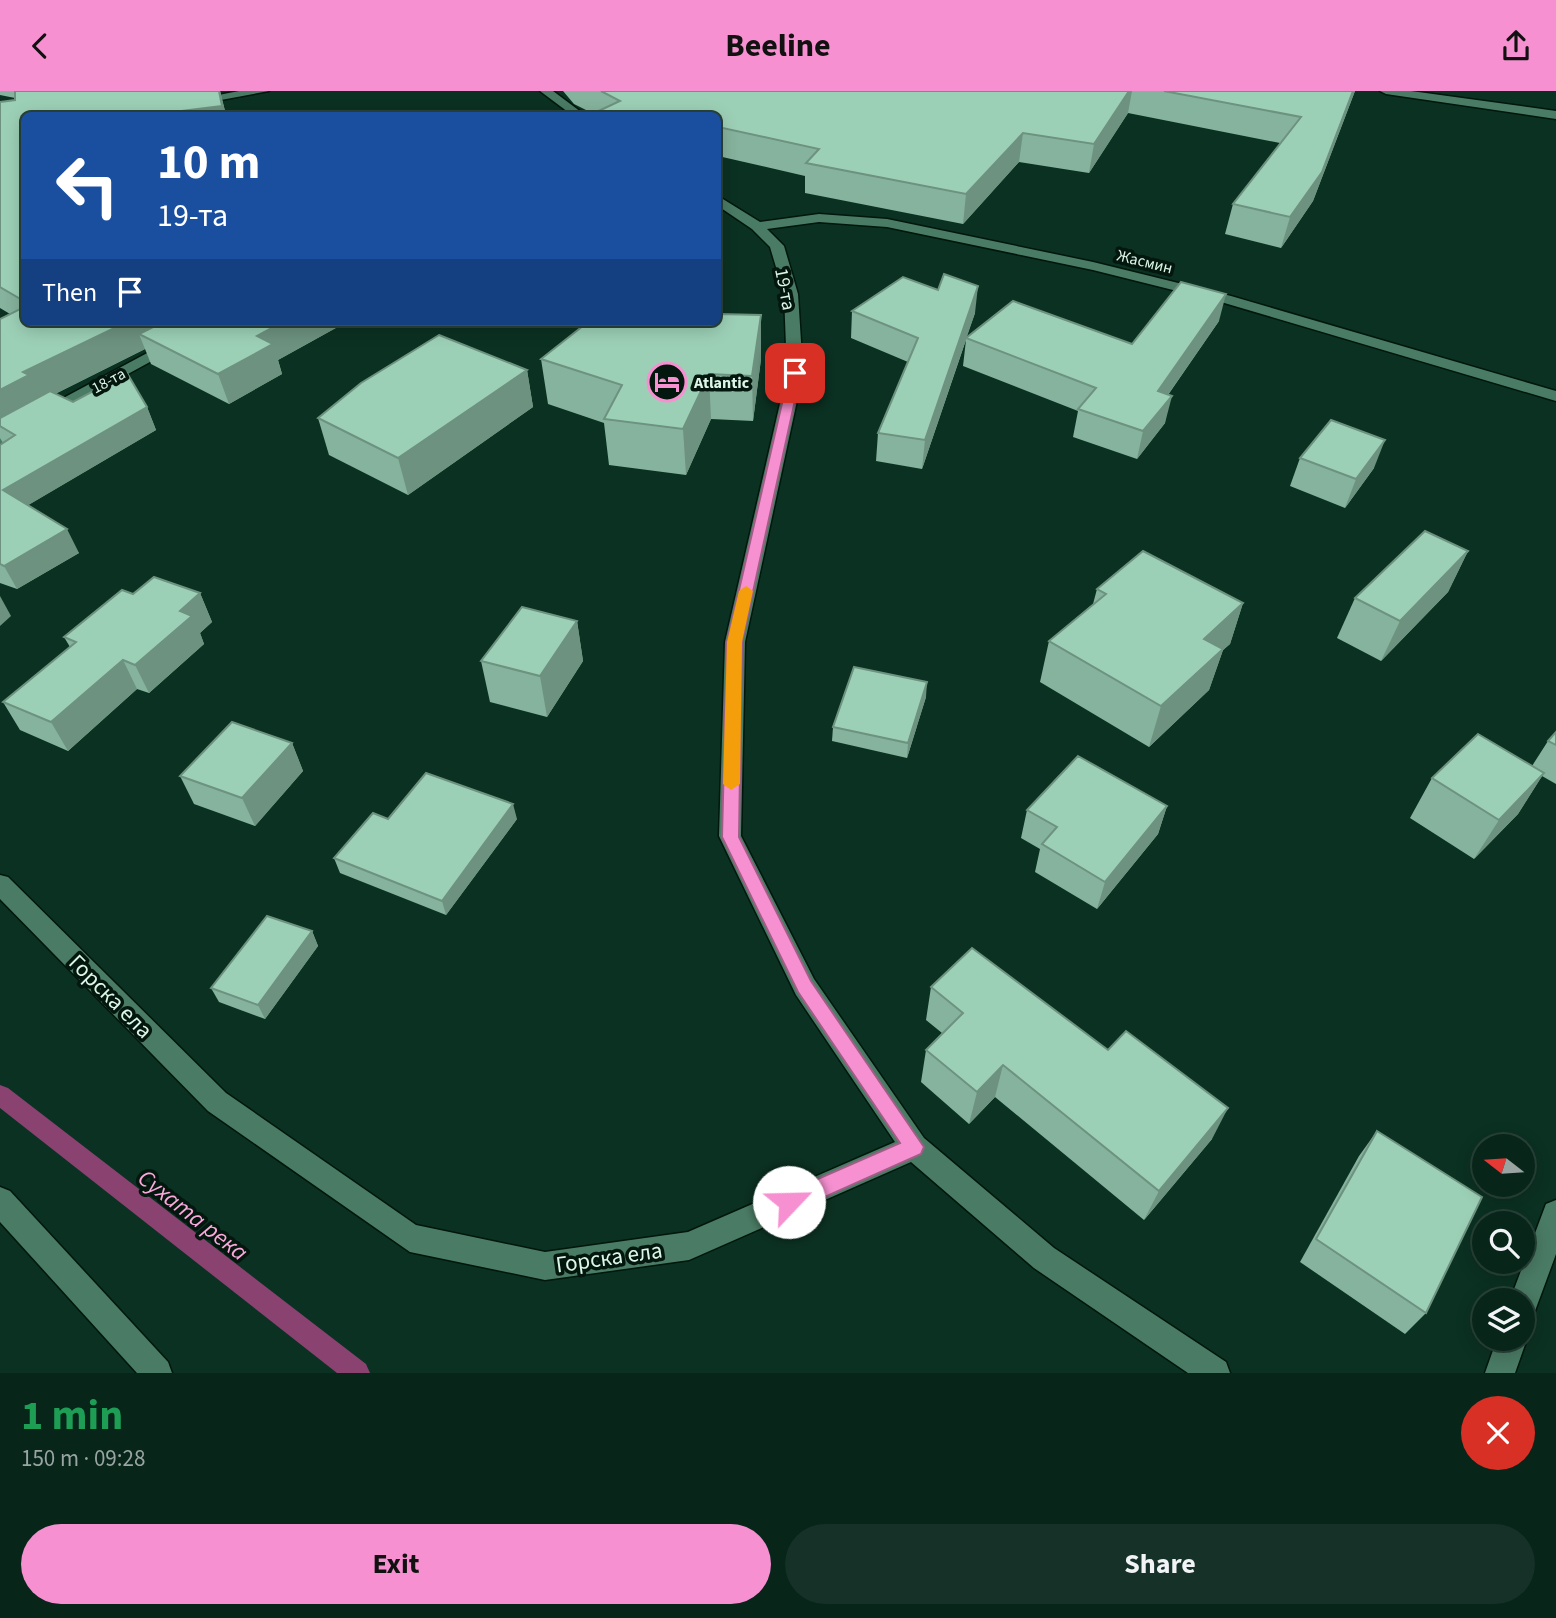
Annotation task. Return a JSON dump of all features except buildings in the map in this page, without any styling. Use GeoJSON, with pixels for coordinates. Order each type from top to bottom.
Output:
{"type":"FeatureCollection","features":[{"type":"Feature","properties":{"kind":"street"},"geometry":{"type":"LineString","coordinates":[[185,102],[263,91]]}},
{"type":"Feature","properties":{"kind":"street"},"geometry":{"type":"LineString","coordinates":[[546,91],[575,112]]}},
{"type":"Feature","properties":{"kind":"street"},"geometry":{"type":"LineString","coordinates":[[1386,91],[1556,115]]}},
{"type":"Feature","properties":{"kind":"street","name":"19-та"},"geometry":{"type":"LineString","coordinates":[[721,203],[757,226],[777,246],[791,294],[795,373],[735,642],[730,837],[805,987],[914,1147]]}},
{"type":"Feature","properties":{"kind":"street","name":"Жасмин"},"geometry":{"type":"LineString","coordinates":[[757,226],[819,218],[887,223],[1079,263],[1226,299],[1556,396]]}},
{"type":"Feature","properties":{"kind":"street","name":"18-та"},"geometry":{"type":"LineString","coordinates":[[0,439],[209,326]]}},
{"type":"Feature","properties":{"kind":"street","name":"Горска ела"},"geometry":{"type":"LineString","coordinates":[[0,884],[217,1103],[411,1238],[545,1266],[689,1246],[914,1147]]}},
{"type":"Feature","properties":{"kind":"street"},"geometry":{"type":"LineString","coordinates":[[914,1147],[1044,1258],[1214,1373]]}},
{"type":"Feature","properties":{"kind":"street"},"geometry":{"type":"LineString","coordinates":[[0,1201],[157,1373]]}},
{"type":"Feature","properties":{"kind":"street"},"geometry":{"type":"LineString","coordinates":[[1530,1288],[1556,1214]]}},
{"type":"Feature","properties":{"kind":"street"},"geometry":{"type":"LineString","coordinates":[[1500,1373],[1508,1351]]}},
{"type":"Feature","properties":{"kind":"waterway","name":"Сухата река"},"geometry":{"type":"LineString","coordinates":[[0,1095],[357,1373]]}},
{"type":"Feature","properties":{"kind":"slow traffic"},"geometry":{"type":"LineString","coordinates":[[731,784],[735,642],[746,591]]}},
{"type":"Feature","properties":{"kind":"place","name":"Atlantic"},"geometry":{"type":"Point","coordinates":[667,382]}},
{"type":"Feature","properties":{"kind":"route"},"geometry":{"type":"LineString","coordinates":[[789,1202],[914,1147],[805,987],[730,837],[735,642],[795,373]]}}]}
